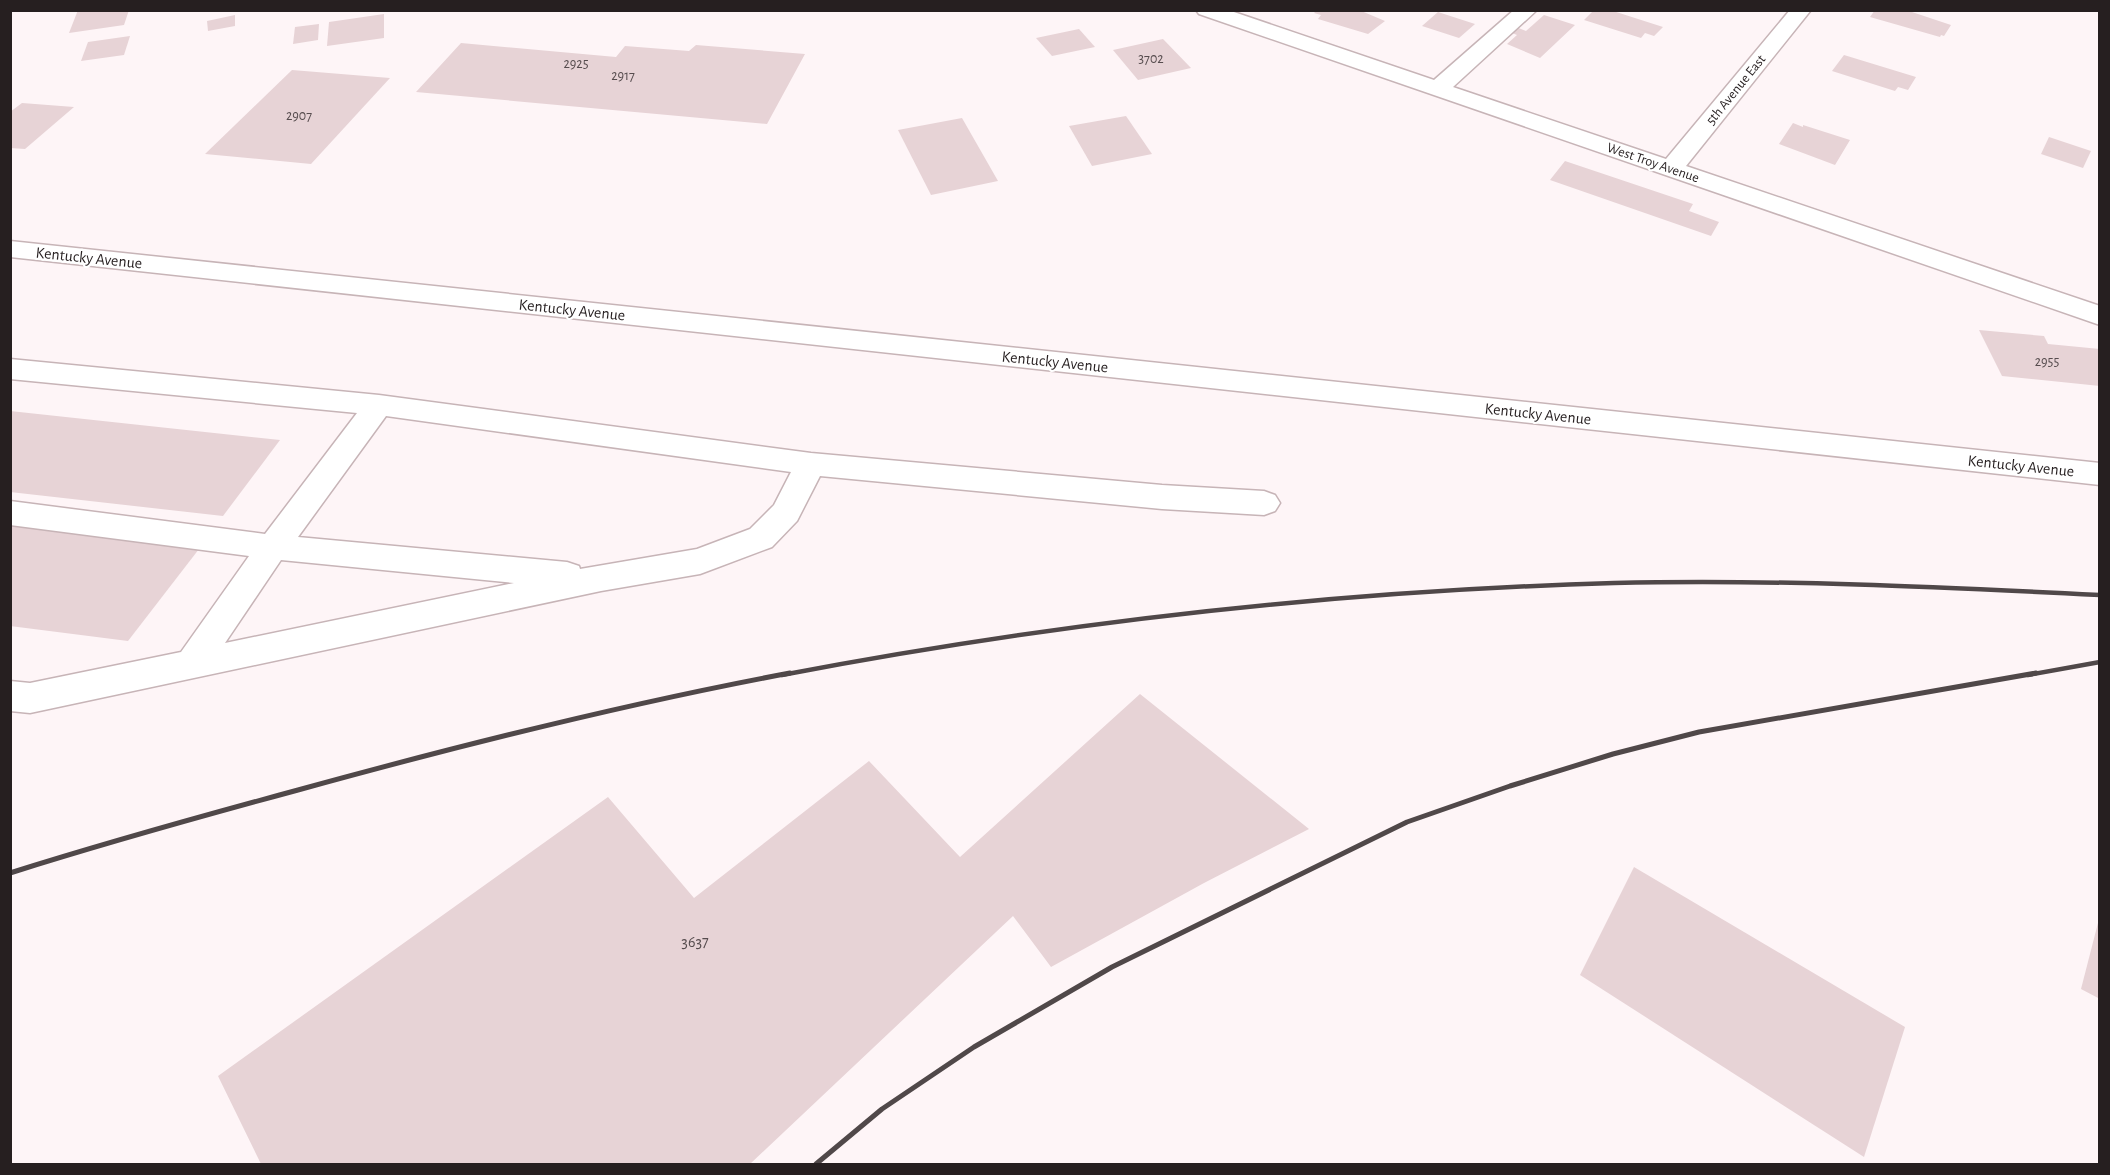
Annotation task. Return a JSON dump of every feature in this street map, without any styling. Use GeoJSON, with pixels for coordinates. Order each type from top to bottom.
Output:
{"type":"FeatureCollection","features":[{"type":"Feature","properties":{"kind":"main road","name":"West Troy Avenue"},"geometry":{"type":"LineString","coordinates":[[1206,10],[1244,16],[1437,90],[2100,316]]}},
{"type":"Feature","properties":{"kind":"main road"},"geometry":{"type":"LineString","coordinates":[[1437,90],[1527,10]]}},
{"type":"Feature","properties":{"kind":"main road","name":"5th Avenue East"},"geometry":{"type":"LineString","coordinates":[[1671,169],[1801,10]]}},
{"type":"Feature","properties":{"kind":"main road","name":"Kentucky Avenue"},"geometry":{"type":"LineString","coordinates":[[10,249],[2100,474]]}},
{"type":"Feature","properties":{"kind":"main road"},"geometry":{"type":"LineString","coordinates":[[10,369],[379,405],[811,464],[1162,497],[1264,503]]}},
{"type":"Feature","properties":{"kind":"main road"},"geometry":{"type":"LineString","coordinates":[[193,662],[273,547],[379,405]]}},
{"type":"Feature","properties":{"kind":"main road"},"geometry":{"type":"LineString","coordinates":[[17,699],[601,578],[700,561],[760,538],[786,513],[811,464]]}},
{"type":"Feature","properties":{"kind":"main road"},"geometry":{"type":"LineString","coordinates":[[10,513],[273,547],[601,578]]}},
{"type":"Feature","properties":{"kind":"building"},"geometry":{"type":"Polygon","coordinates":[[[78,10],[129,10],[124,25],[69,33],[78,10]]]}},
{"type":"Feature","properties":{"kind":"building"},"geometry":{"type":"Polygon","coordinates":[[[1317,10],[1359,10],[1385,21],[1368,34],[1318,19],[1321,15],[1314,13],[1317,10]]]}},
{"type":"Feature","properties":{"kind":"building"},"geometry":{"type":"Polygon","coordinates":[[[1594,10],[1610,10],[1663,27],[1654,36],[1645,33],[1641,38],[1584,20],[1594,10]]]}},
{"type":"Feature","properties":{"kind":"building"},"geometry":{"type":"Polygon","coordinates":[[[1875,10],[1906,10],[1951,25],[1944,36],[1940,37],[1870,17],[1875,10]]]}},
{"type":"Feature","properties":{"kind":"building"},"geometry":{"type":"Polygon","coordinates":[[[1438,12],[1475,24],[1459,38],[1422,26],[1438,12]]]}},
{"type":"Feature","properties":{"kind":"building"},"geometry":{"type":"Polygon","coordinates":[[[384,14],[384,38],[327,46],[329,22],[384,14]]]}},
{"type":"Feature","properties":{"kind":"building"},"geometry":{"type":"Polygon","coordinates":[[[235,15],[235,26],[208,31],[207,21],[235,15]]]}},
{"type":"Feature","properties":{"kind":"building"},"geometry":{"type":"Polygon","coordinates":[[[1544,15],[1575,25],[1540,58],[1507,44],[1517,35],[1510,32],[1516,27],[1526,31],[1544,15]]]}},
{"type":"Feature","properties":{"kind":"building"},"geometry":{"type":"Polygon","coordinates":[[[319,24],[318,40],[293,44],[295,27],[319,24]]]}},
{"type":"Feature","properties":{"kind":"building"},"geometry":{"type":"Polygon","coordinates":[[[1079,29],[1095,47],[1052,56],[1036,38],[1079,29]]]}},
{"type":"Feature","properties":{"kind":"building"},"geometry":{"type":"Polygon","coordinates":[[[130,36],[124,55],[81,61],[88,42],[130,36]]]}},
{"type":"Feature","properties":{"kind":"building"},"geometry":{"type":"Polygon","coordinates":[[[1163,39],[1191,68],[1138,80],[1113,50],[1163,39]]]}},
{"type":"Feature","properties":{"kind":"building"},"geometry":{"type":"Polygon","coordinates":[[[461,43],[616,57],[625,46],[689,51],[696,45],[805,54],[767,124],[416,92],[461,43]]]}},
{"type":"Feature","properties":{"kind":"building"},"geometry":{"type":"Polygon","coordinates":[[[1844,55],[1916,77],[1908,90],[1898,87],[1895,91],[1832,71],[1844,55]]]}},
{"type":"Feature","properties":{"kind":"building"},"geometry":{"type":"Polygon","coordinates":[[[292,70],[390,78],[311,164],[205,154],[292,70]]]}},
{"type":"Feature","properties":{"kind":"building"},"geometry":{"type":"Polygon","coordinates":[[[22,103],[74,107],[25,149],[10,148],[10,112],[22,103]]]}},
{"type":"Feature","properties":{"kind":"building"},"geometry":{"type":"Polygon","coordinates":[[[1126,116],[1152,154],[1092,166],[1069,126],[1126,116]]]}},
{"type":"Feature","properties":{"kind":"building"},"geometry":{"type":"Polygon","coordinates":[[[962,118],[998,181],[931,195],[898,130],[962,118]]]}},
{"type":"Feature","properties":{"kind":"building"},"geometry":{"type":"Polygon","coordinates":[[[1793,123],[1850,140],[1835,165],[1779,144],[1793,123]]]}},
{"type":"Feature","properties":{"kind":"building"},"geometry":{"type":"Polygon","coordinates":[[[2049,137],[2091,151],[2083,168],[2041,154],[2049,137]]]}},
{"type":"Feature","properties":{"kind":"building"},"geometry":{"type":"Polygon","coordinates":[[[1565,161],[1693,204],[1689,211],[1719,222],[1711,236],[1550,180],[1565,161]]]}},
{"type":"Feature","properties":{"kind":"building"},"geometry":{"type":"Polygon","coordinates":[[[1979,330],[2044,336],[2048,344],[2100,349],[2100,386],[2002,376],[1979,330]]]}},
{"type":"Feature","properties":{"kind":"building"},"geometry":{"type":"Polygon","coordinates":[[[10,411],[280,440],[223,516],[10,492],[10,411]]]}},
{"type":"Feature","properties":{"kind":"building"},"geometry":{"type":"Polygon","coordinates":[[[10,525],[199,549],[128,641],[10,626],[10,525]]]}},
{"type":"Feature","properties":{"kind":"building"},"geometry":{"type":"Polygon","coordinates":[[[1140,694],[1309,829],[1204,883],[1051,967],[1013,916],[750,1164],[261,1164],[218,1076],[608,797],[694,898],[869,761],[960,857],[1140,694]]]}},
{"type":"Feature","properties":{"kind":"building"},"geometry":{"type":"Polygon","coordinates":[[[1634,867],[1905,1027],[1864,1157],[1580,975],[1634,867]]]}},
{"type":"Feature","properties":{"kind":"building"},"geometry":{"type":"Polygon","coordinates":[[[2100,919],[2100,999],[2081,989],[2100,919]]]}},
{"type":"Feature","properties":{"kind":"railway"},"geometry":{"type":"LineString","coordinates":[[782,675],[885,656],[1092,625],[1196,612],[1405,593],[1614,583],[1736,582],[2100,595]]}},
{"type":"Feature","properties":{"kind":"railway"},"geometry":{"type":"LineString","coordinates":[[2028,675],[2100,662]]}},
{"type":"Feature","properties":{"kind":"railway"},"geometry":{"type":"LineString","coordinates":[[10,873],[190,820],[482,741],[666,698],[790,673]]}},
{"type":"Feature","properties":{"kind":"railway"},"geometry":{"type":"LineString","coordinates":[[816,1164],[882,1109],[974,1047],[1112,967],[1407,822],[1510,786],[1613,754],[1699,732],[2036,673]]}}]}
